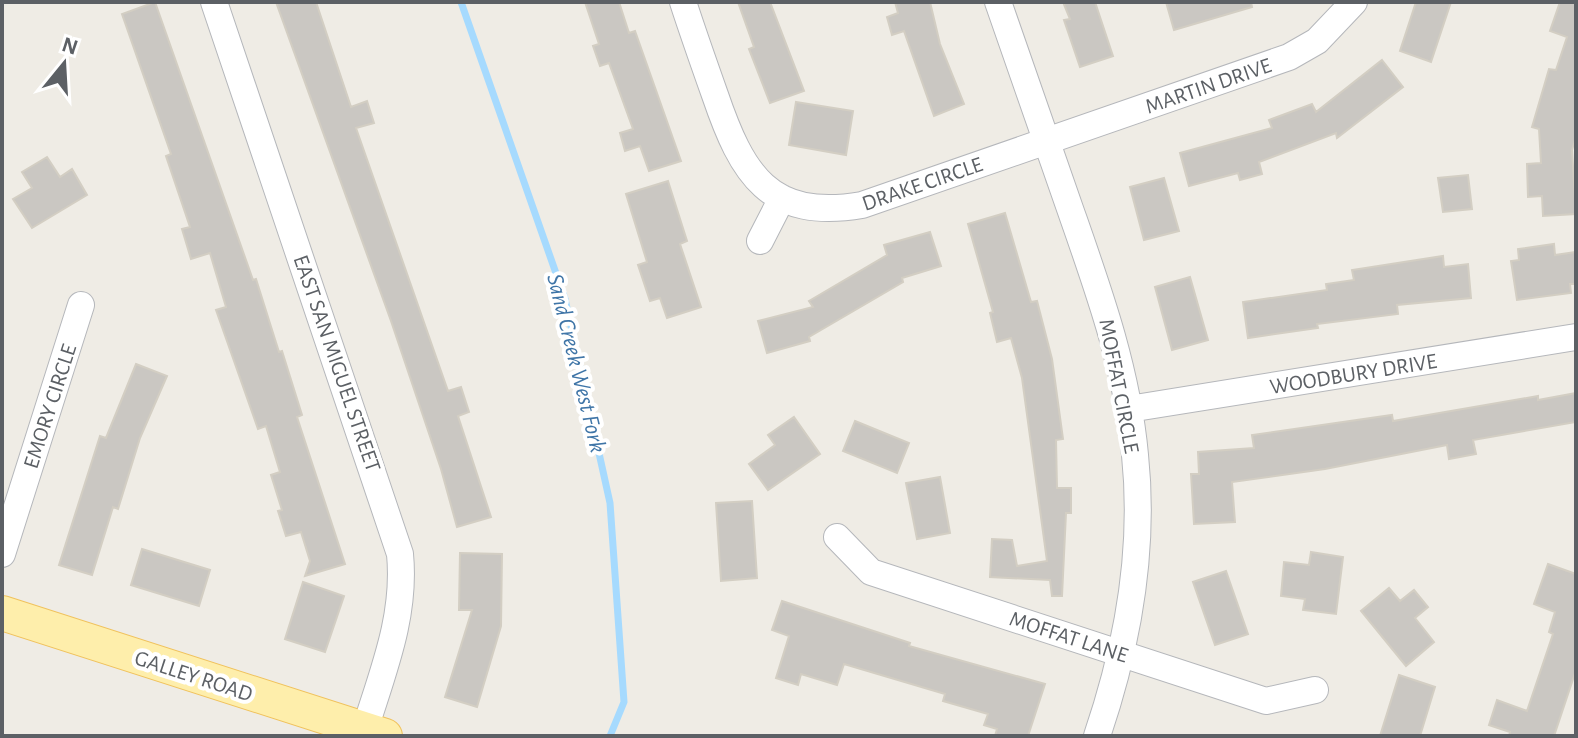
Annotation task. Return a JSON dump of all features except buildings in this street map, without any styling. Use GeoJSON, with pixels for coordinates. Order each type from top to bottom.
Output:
{"type":"FeatureCollection","features":[{"type":"Feature","properties":{"kind":"main road","name":"GALLEY ROAD"},"geometry":{"type":"LineString","coordinates":[[2,613],[375,733]]}},
{"type":"Feature","properties":{"kind":"street","name":"EAST SAN MIGUEL STREET"},"geometry":{"type":"LineString","coordinates":[[214,2],[400,554],[403,584],[398,621],[375,733]]}},
{"type":"Feature","properties":{"kind":"street","name":"DRAKE CIRCLE"},"geometry":{"type":"LineString","coordinates":[[683,2],[733,147],[747,170],[782,198],[809,208],[835,210],[862,205],[1045,141]]}},
{"type":"Feature","properties":{"kind":"street","name":"MOFFAT CIRCLE"},"geometry":{"type":"LineString","coordinates":[[998,2],[1112,329],[1136,457],[1137,550],[1129,623],[1097,736]]}},
{"type":"Feature","properties":{"kind":"street","name":"MARTIN DRIVE"},"geometry":{"type":"LineString","coordinates":[[1045,141],[1289,57],[1317,41],[1354,2]]}},
{"type":"Feature","properties":{"kind":"street"},"geometry":{"type":"LineString","coordinates":[[760,241],[782,198]]}},
{"type":"Feature","properties":{"kind":"street","name":"EMORY CIRCLE"},"geometry":{"type":"LineString","coordinates":[[2,554],[81,305]]}},
{"type":"Feature","properties":{"kind":"street","name":"WOODBURY DRIVE"},"geometry":{"type":"LineString","coordinates":[[1129,409],[1576,337]]}},
{"type":"Feature","properties":{"kind":"street","name":"MOFFAT LANE"},"geometry":{"type":"LineString","coordinates":[[837,537],[871,572],[1266,701],[1315,690]]}},
{"type":"Feature","properties":{"kind":"waterway","name":"Sand Creek West Fork"},"geometry":{"type":"LineString","coordinates":[[461,2],[565,299],[610,503],[624,702],[610,736]]}}]}
